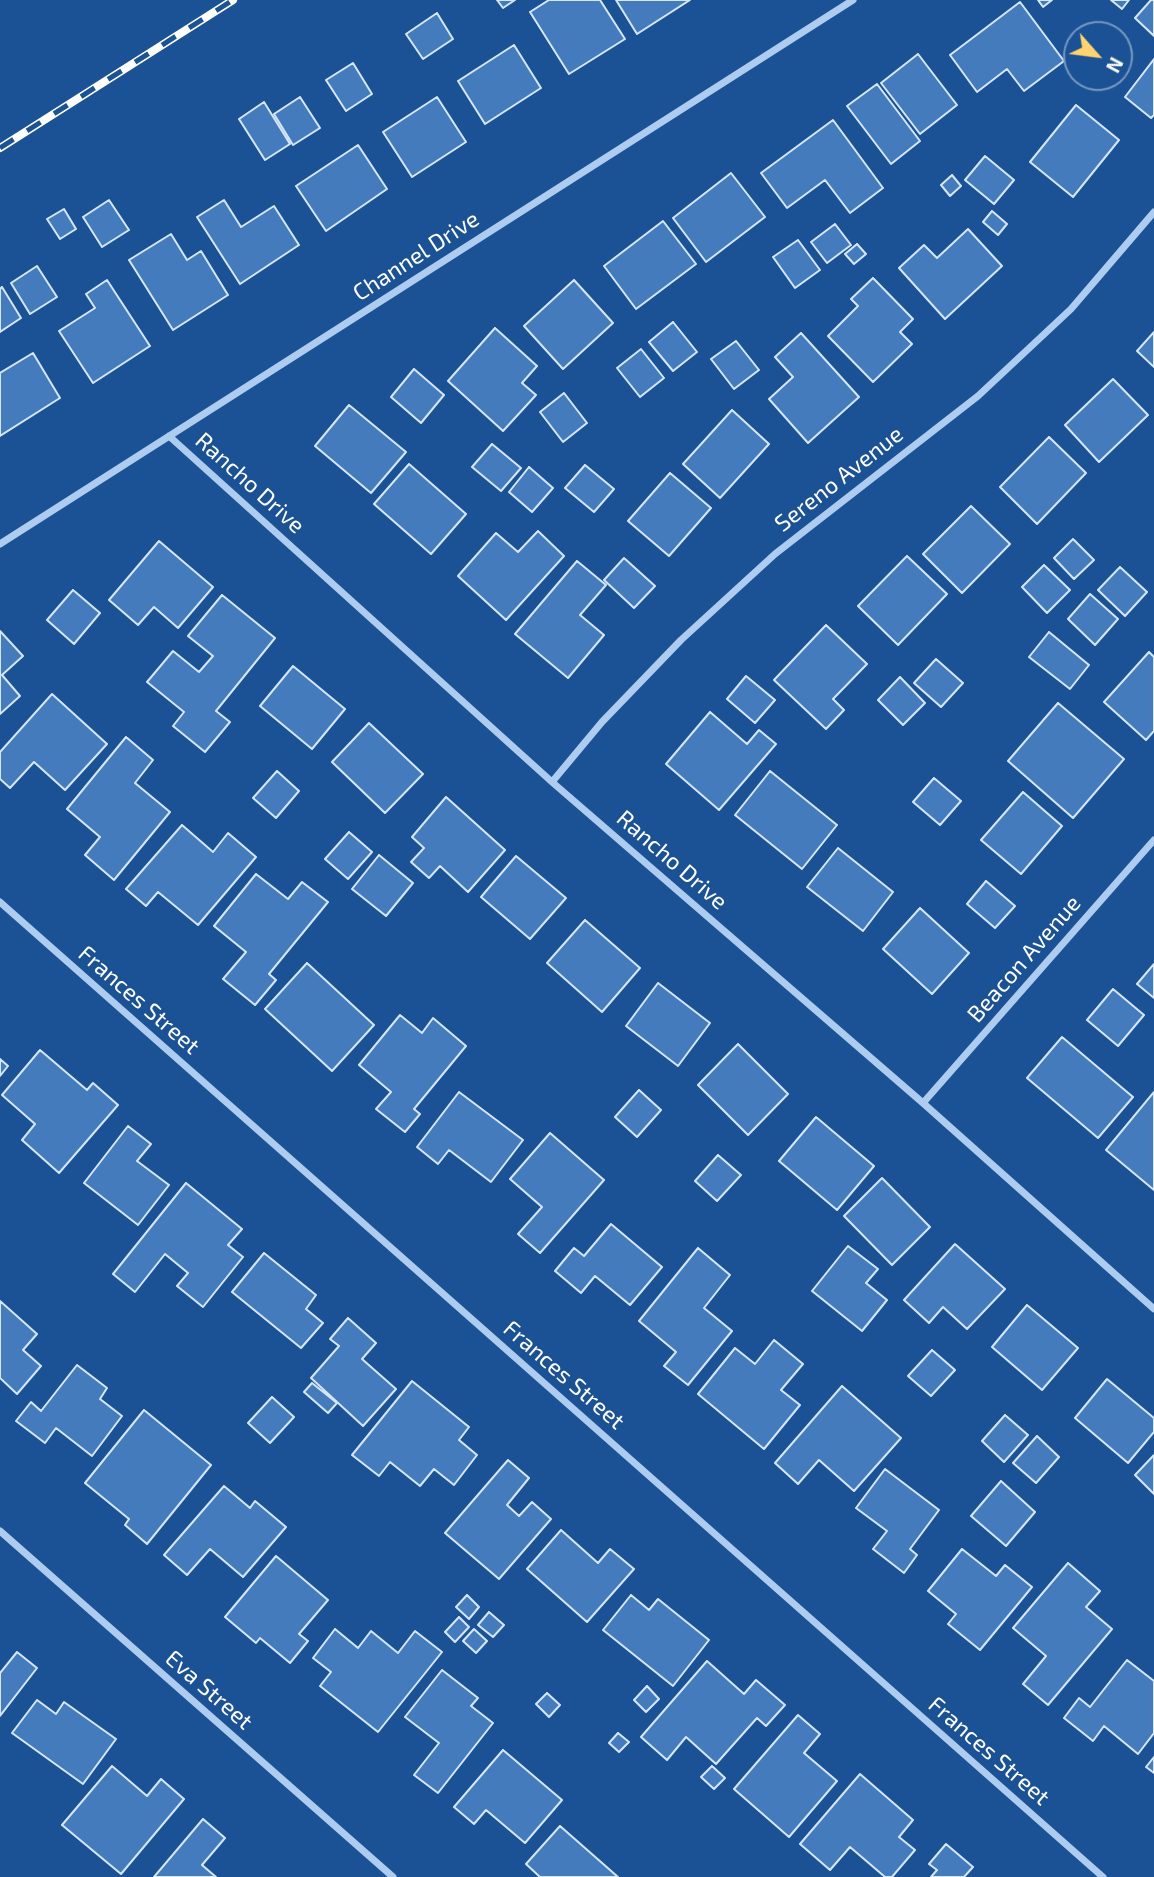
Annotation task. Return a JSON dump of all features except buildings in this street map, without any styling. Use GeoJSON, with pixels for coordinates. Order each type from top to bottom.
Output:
{"type":"FeatureCollection","features":[{"type":"Feature","properties":{"kind":"street","name":"Channel Drive"},"geometry":{"type":"LineString","coordinates":[[0,544],[853,0]]}},
{"type":"Feature","properties":{"kind":"street","name":"Sereno Avenue"},"geometry":{"type":"LineString","coordinates":[[552,782],[603,722],[681,639],[775,554],[978,396],[1071,309],[1154,212]]}},
{"type":"Feature","properties":{"kind":"street","name":"Rancho Drive"},"geometry":{"type":"LineString","coordinates":[[169,436],[552,782],[923,1103],[1154,1309]]}},
{"type":"Feature","properties":{"kind":"street","name":"Beacon Avenue"},"geometry":{"type":"LineString","coordinates":[[923,1103],[1154,840]]}},
{"type":"Feature","properties":{"kind":"street","name":"Frances Street"},"geometry":{"type":"LineString","coordinates":[[0,902],[1103,1877]]}},
{"type":"Feature","properties":{"kind":"street","name":"Eva Street"},"geometry":{"type":"LineString","coordinates":[[0,1531],[393,1877]]}},
{"type":"Feature","properties":{"kind":"railway"},"geometry":{"type":"LineString","coordinates":[[0,148],[233,0]]}}]}
